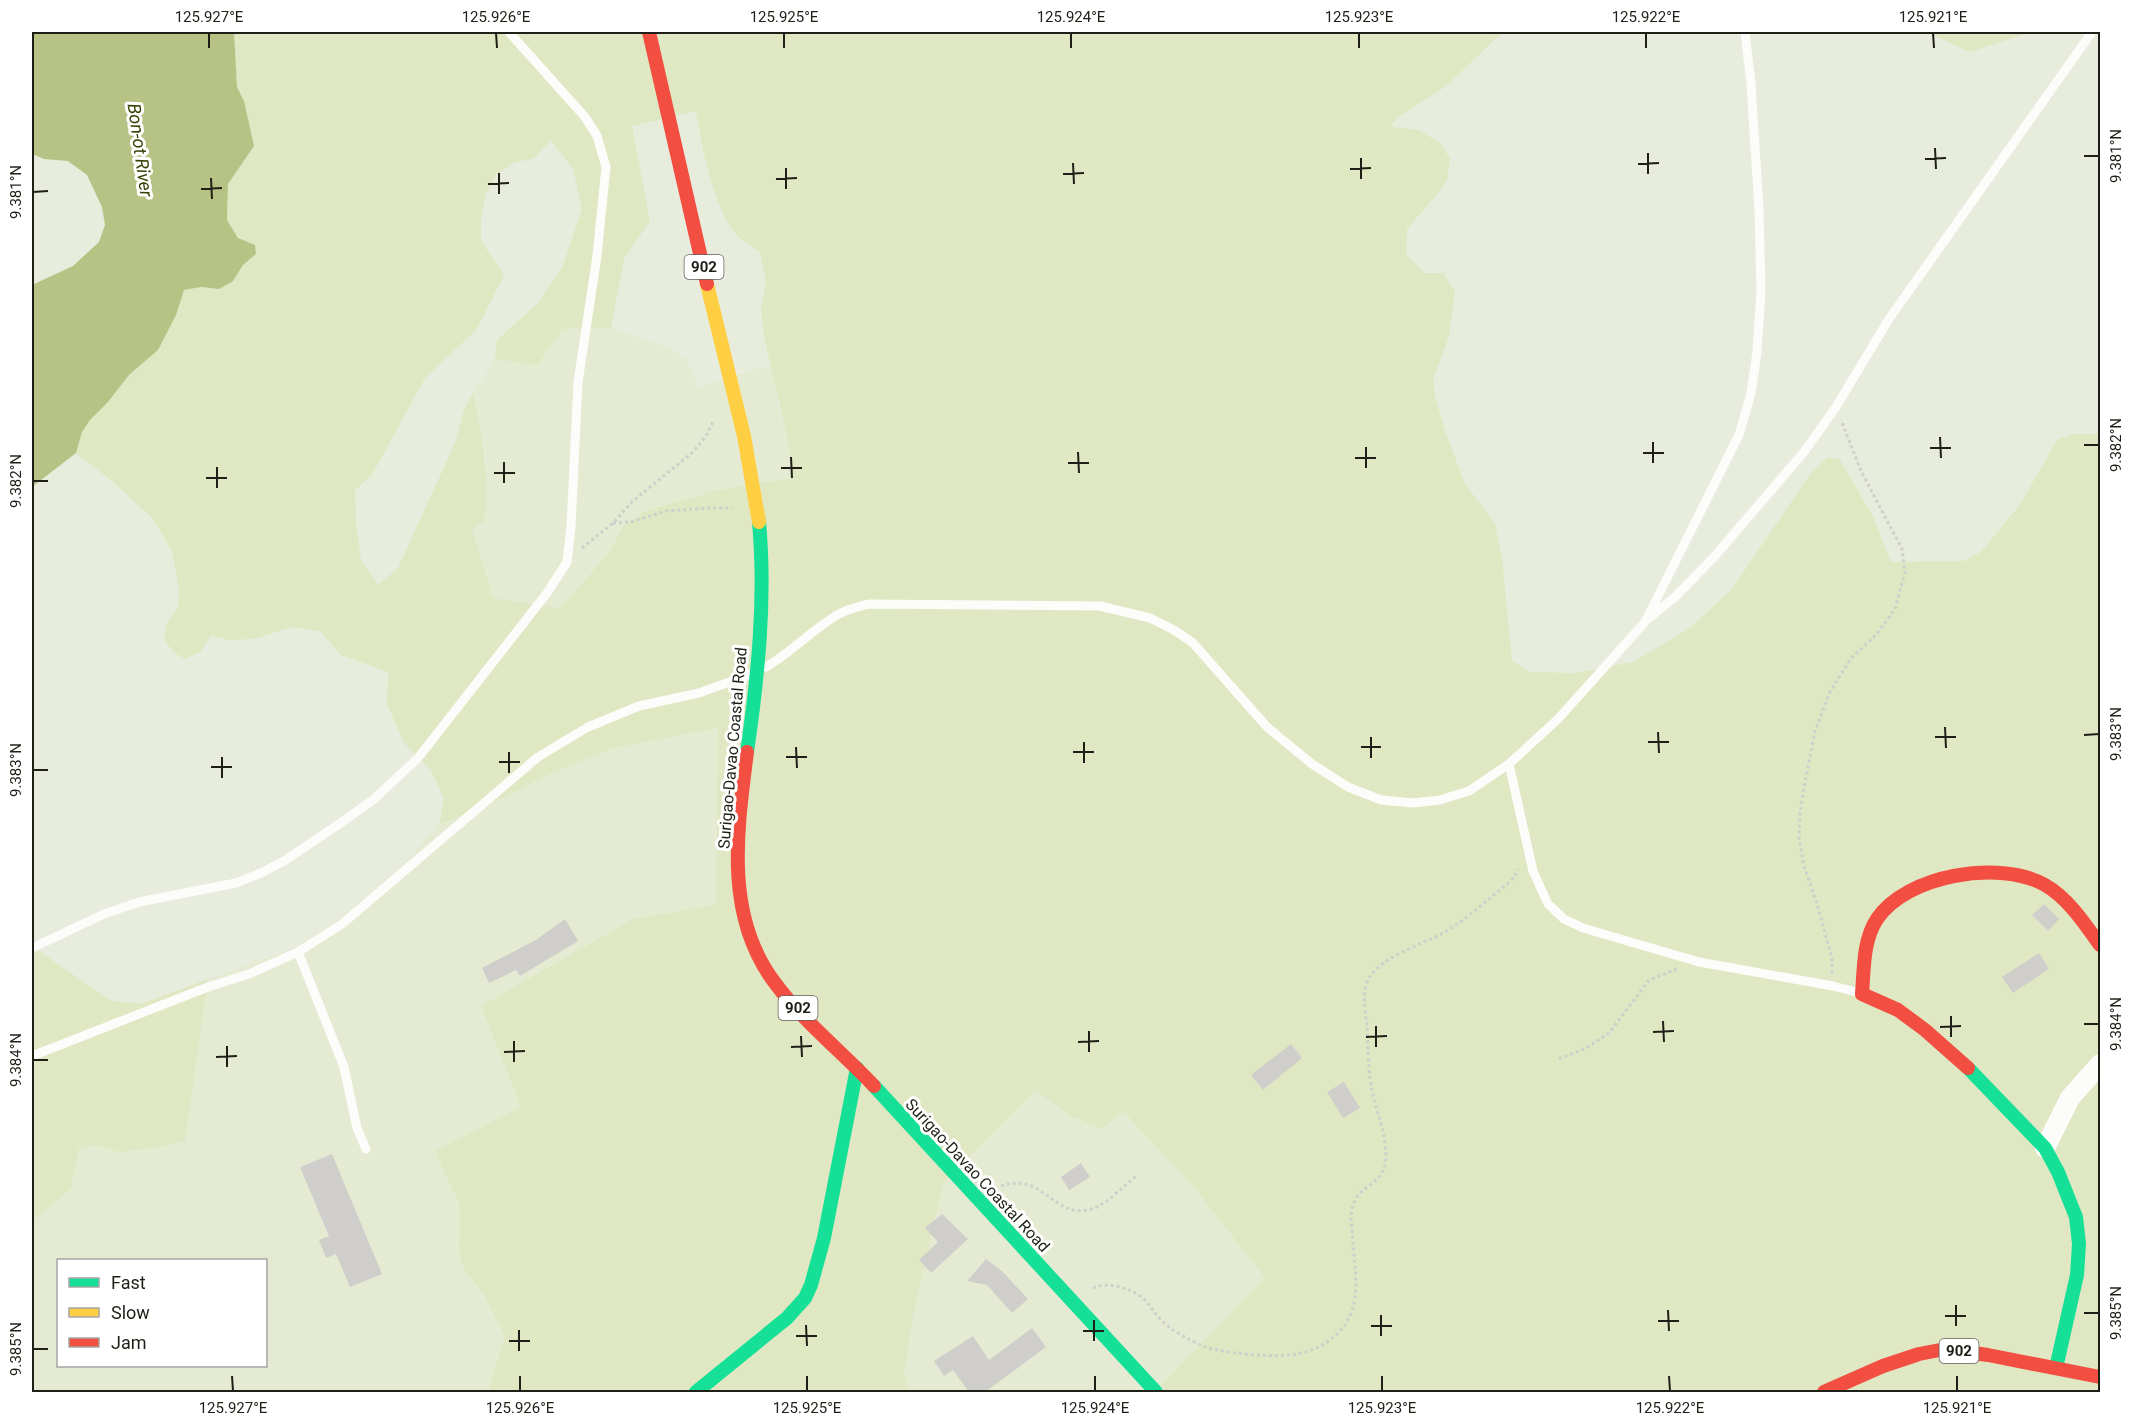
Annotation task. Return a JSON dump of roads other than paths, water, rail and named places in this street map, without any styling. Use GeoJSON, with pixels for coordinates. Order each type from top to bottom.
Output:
{"type":"FeatureCollection","features":[{"type":"Feature","properties":{"kind":"main road","name":"Surigao-Davao Coastal Road"},"geometry":{"type":"LineString","coordinates":[[650,32],[742,428],[758,512],[762,598],[757,672],[738,840],[739,890],[744,926],[768,974],[808,1020],[857,1068],[1156,1392]]}},
{"type":"Feature","properties":{"kind":"main road"},"geometry":{"type":"LineString","coordinates":[[2056,1368],[2077,1275],[2079,1244],[2076,1217],[2069,1195],[2045,1148],[1967,1067],[1898,1010],[1862,994],[1866,948],[1872,930],[1882,912],[1910,891],[1953,876],[1976,873],[2020,874],[2044,885],[2076,912],[2100,945]]}},
{"type":"Feature","properties":{"kind":"main road"},"geometry":{"type":"LineString","coordinates":[[696,1392],[788,1318],[805,1298],[824,1238],[857,1068]]}},
{"type":"Feature","properties":{"kind":"main road","name":"902"},"geometry":{"type":"LineString","coordinates":[[1824,1392],[1883,1366],[1919,1354],[1945,1350],[1968,1351],[2100,1377]]}},
{"type":"Feature","properties":{"kind":"street"},"geometry":{"type":"LineString","coordinates":[[2045,1148],[2070,1098],[2100,1064]]}},
{"type":"Feature","properties":{"kind":"lane"},"geometry":{"type":"LineString","coordinates":[[32,948],[94,918],[130,905],[236,883],[261,873],[284,861],[373,800],[418,758],[547,593],[567,562],[571,527],[578,382],[597,256],[606,167],[597,136],[585,117],[508,32]]}},
{"type":"Feature","properties":{"kind":"lane"},"geometry":{"type":"LineString","coordinates":[[1645,622],[1739,435],[1751,393],[1757,352],[1761,292],[1758,187],[1745,32]]}},
{"type":"Feature","properties":{"kind":"lane"},"geometry":{"type":"LineString","coordinates":[[32,1056],[208,987],[261,969],[298,952],[342,924],[538,757],[588,727],[639,706],[699,693],[757,672],[778,660],[835,616],[852,608],[869,604],[1100,606],[1150,618],[1193,643],[1267,727],[1312,764],[1348,788],[1381,800],[1413,803],[1440,800],[1470,791],[1509,764],[1558,719],[1645,622],[1675,597],[1714,557],[1804,452],[1836,407],[1889,319],[2091,32]]}},
{"type":"Feature","properties":{"kind":"lane"},"geometry":{"type":"LineString","coordinates":[[1509,764],[1533,871],[1539,888],[1548,904],[1564,919],[1583,928],[1699,962],[1862,994]]}},
{"type":"Feature","properties":{"kind":"lane"},"geometry":{"type":"LineString","coordinates":[[298,952],[344,1068],[357,1128],[366,1149]]}},
{"type":"Feature","properties":{"kind":"water","name":"Bon-ot River"},"geometry":{"type":"Polygon","coordinates":[[[32,32],[234,32],[237,87],[244,101],[254,146],[228,184],[227,220],[238,238],[255,245],[256,254],[243,265],[233,281],[219,289],[201,287],[184,290],[176,315],[158,350],[129,375],[108,402],[90,420],[82,432],[76,453],[32,487],[32,285],[73,266],[99,242],[105,225],[102,207],[87,175],[68,161],[44,159],[32,154],[32,32]]]}}]}
